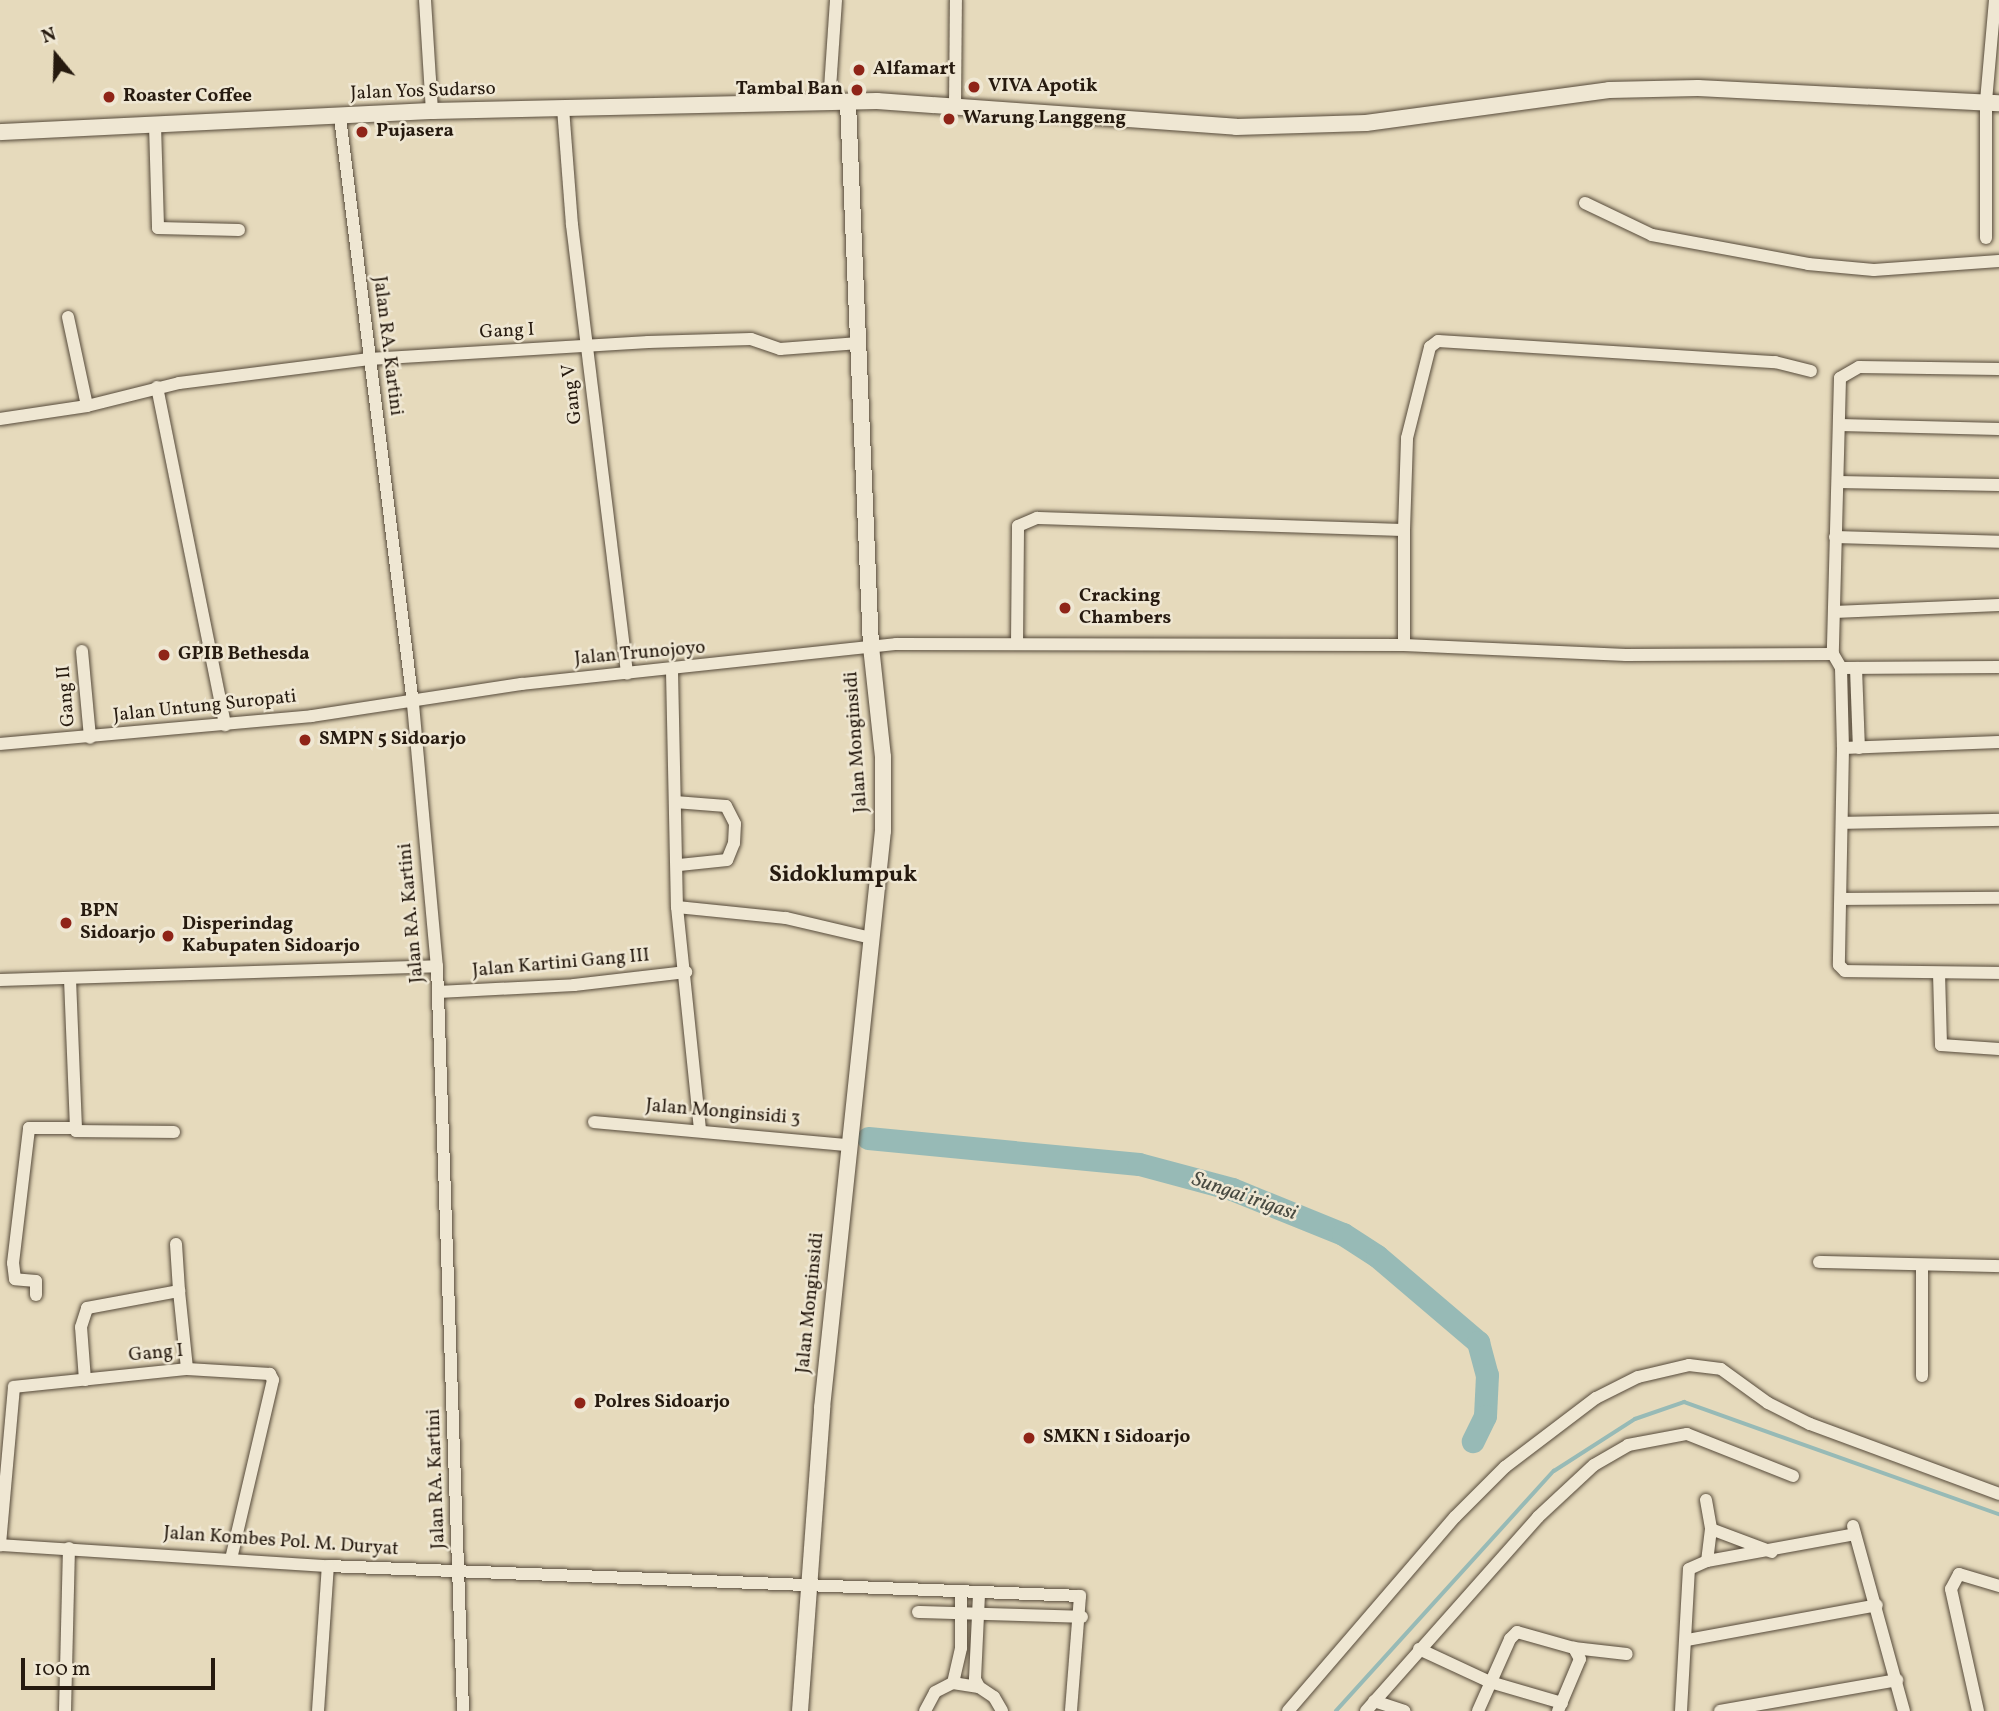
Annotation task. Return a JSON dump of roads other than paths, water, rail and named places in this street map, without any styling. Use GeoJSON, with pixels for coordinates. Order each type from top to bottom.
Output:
{"type":"FeatureCollection","features":[{"type":"Feature","properties":{"kind":"main road","name":"Jalan Yos Sudarso"},"geometry":{"type":"LineString","coordinates":[[0,132],[432,111],[848,102],[955,106],[1236,127],[1366,123],[1609,90],[1698,88],[1993,102]]}},
{"type":"Feature","properties":{"kind":"main road","name":"Jalan Monginsidi"},"geometry":{"type":"LineString","coordinates":[[800,1711],[822,1408],[871,938],[883,794],[871,647],[848,102]]}},
{"type":"Feature","properties":{"kind":"street"},"geometry":{"type":"LineString","coordinates":[[425,0],[432,111]]}},
{"type":"Feature","properties":{"kind":"street"},"geometry":{"type":"LineString","coordinates":[[830,103],[836,0]]}},
{"type":"Feature","properties":{"kind":"street"},"geometry":{"type":"LineString","coordinates":[[955,106],[956,0]]}},
{"type":"Feature","properties":{"kind":"street"},"geometry":{"type":"LineString","coordinates":[[1986,238],[1995,0]]}},
{"type":"Feature","properties":{"kind":"street","name":"Gang V"},"geometry":{"type":"LineString","coordinates":[[563,108],[587,348],[626,674]]}},
{"type":"Feature","properties":{"kind":"street","name":"Jalan RA. Kartini"},"geometry":{"type":"LineString","coordinates":[[340,117],[413,704],[437,966],[463,1711]]}},
{"type":"Feature","properties":{"kind":"street"},"geometry":{"type":"LineString","coordinates":[[155,125],[158,228],[162,232],[239,230]]}},
{"type":"Feature","properties":{"kind":"street"},"geometry":{"type":"LineString","coordinates":[[1585,203],[1652,234],[1808,264],[1874,270],[1999,261]]}},
{"type":"Feature","properties":{"kind":"street"},"geometry":{"type":"LineString","coordinates":[[68,317],[87,406]]}},
{"type":"Feature","properties":{"kind":"street","name":"Gang I"},"geometry":{"type":"LineString","coordinates":[[0,419],[87,406],[157,387],[369,359],[751,339],[780,349],[859,343]]}},
{"type":"Feature","properties":{"kind":"street"},"geometry":{"type":"LineString","coordinates":[[1404,645],[1407,438],[1427,358],[1438,341],[1775,362],[1811,371]]}},
{"type":"Feature","properties":{"kind":"street"},"geometry":{"type":"LineString","coordinates":[[1999,369],[1850,368],[1840,379],[1833,654],[1841,668],[1842,969],[1999,973]]}},
{"type":"Feature","properties":{"kind":"street"},"geometry":{"type":"LineString","coordinates":[[157,387],[225,725]]}},
{"type":"Feature","properties":{"kind":"street"},"geometry":{"type":"LineString","coordinates":[[1840,425],[1999,429]]}},
{"type":"Feature","properties":{"kind":"street"},"geometry":{"type":"LineString","coordinates":[[1838,482],[1999,485]]}},
{"type":"Feature","properties":{"kind":"street"},"geometry":{"type":"LineString","coordinates":[[1017,644],[1016,538],[1018,526],[1028,518],[1404,530]]}},
{"type":"Feature","properties":{"kind":"street"},"geometry":{"type":"LineString","coordinates":[[1835,537],[1999,542]]}},
{"type":"Feature","properties":{"kind":"street"},"geometry":{"type":"LineString","coordinates":[[1834,612],[1999,605]]}},
{"type":"Feature","properties":{"kind":"street","name":"Jalan Trunojoyo"},"geometry":{"type":"LineString","coordinates":[[413,704],[522,684],[672,671],[871,647],[1017,644],[1404,645],[1626,655],[1833,654]]}},
{"type":"Feature","properties":{"kind":"street","name":"Gang II"},"geometry":{"type":"LineString","coordinates":[[82,651],[90,738]]}},
{"type":"Feature","properties":{"kind":"street"},"geometry":{"type":"LineString","coordinates":[[1841,668],[1999,667]]}},
{"type":"Feature","properties":{"kind":"street"},"geometry":{"type":"LineString","coordinates":[[1856,668],[1859,748]]}},
{"type":"Feature","properties":{"kind":"street"},"geometry":{"type":"LineString","coordinates":[[672,671],[679,865],[677,907],[686,972],[700,1129]]}},
{"type":"Feature","properties":{"kind":"street","name":"Jalan Untung Suropati"},"geometry":{"type":"LineString","coordinates":[[0,744],[225,725],[413,704]]}},
{"type":"Feature","properties":{"kind":"street"},"geometry":{"type":"LineString","coordinates":[[1843,748],[1999,742]]}},
{"type":"Feature","properties":{"kind":"street"},"geometry":{"type":"LineString","coordinates":[[675,802],[726,806],[735,824],[727,860],[679,865]]}},
{"type":"Feature","properties":{"kind":"street"},"geometry":{"type":"LineString","coordinates":[[1842,823],[1999,820]]}},
{"type":"Feature","properties":{"kind":"street"},"geometry":{"type":"LineString","coordinates":[[1842,899],[1999,898]]}},
{"type":"Feature","properties":{"kind":"street"},"geometry":{"type":"LineString","coordinates":[[677,907],[786,918],[871,938]]}},
{"type":"Feature","properties":{"kind":"street"},"geometry":{"type":"LineString","coordinates":[[0,980],[437,966]]}},
{"type":"Feature","properties":{"kind":"street","name":"Jalan Kartini Gang III"},"geometry":{"type":"LineString","coordinates":[[438,992],[575,985],[686,972]]}},
{"type":"Feature","properties":{"kind":"street"},"geometry":{"type":"LineString","coordinates":[[1939,973],[1941,1045],[1999,1049]]}},
{"type":"Feature","properties":{"kind":"street"},"geometry":{"type":"LineString","coordinates":[[70,979],[76,1128],[80,1134],[174,1132]]}},
{"type":"Feature","properties":{"kind":"street","name":"Jalan Monginsidi 3"},"geometry":{"type":"LineString","coordinates":[[594,1122],[700,1129],[848,1145]]}},
{"type":"Feature","properties":{"kind":"street"},"geometry":{"type":"LineString","coordinates":[[36,1295],[36,1281],[14,1281],[6,1263],[29,1128],[76,1128]]}},
{"type":"Feature","properties":{"kind":"street"},"geometry":{"type":"LineString","coordinates":[[176,1244],[187,1369]]}},
{"type":"Feature","properties":{"kind":"street"},"geometry":{"type":"LineString","coordinates":[[1819,1262],[1999,1266]]}},
{"type":"Feature","properties":{"kind":"street"},"geometry":{"type":"LineString","coordinates":[[1922,1265],[1922,1376]]}},
{"type":"Feature","properties":{"kind":"street"},"geometry":{"type":"LineString","coordinates":[[85,1380],[81,1327],[87,1308],[179,1290]]}},
{"type":"Feature","properties":{"kind":"street"},"geometry":{"type":"LineString","coordinates":[[1288,1711],[1455,1517],[1505,1467],[1596,1398],[1638,1377],[1689,1365],[1721,1369],[1769,1403],[1810,1424],[1999,1494]]}},
{"type":"Feature","properties":{"kind":"street","name":"Gang I"},"geometry":{"type":"LineString","coordinates":[[0,1545],[13,1390],[187,1369],[270,1374],[273,1380],[231,1559]]}},
{"type":"Feature","properties":{"kind":"street"},"geometry":{"type":"LineString","coordinates":[[1370,1706],[1538,1517],[1594,1465],[1628,1445],[1687,1434],[1793,1476]]}},
{"type":"Feature","properties":{"kind":"street"},"geometry":{"type":"LineString","coordinates":[[1706,1500],[1711,1529],[1707,1561]]}},
{"type":"Feature","properties":{"kind":"street"},"geometry":{"type":"LineString","coordinates":[[1711,1529],[1772,1552]]}},
{"type":"Feature","properties":{"kind":"street"},"geometry":{"type":"LineString","coordinates":[[1681,1711],[1687,1640],[1686,1575],[1692,1567],[1707,1561],[1772,1552],[1854,1530],[1878,1605],[1904,1711]]}},
{"type":"Feature","properties":{"kind":"street","name":"Jalan Kombes Pol. M. Duryat"},"geometry":{"type":"LineString","coordinates":[[0,1545],[328,1566],[979,1594],[1080,1595],[1082,1617]]}},
{"type":"Feature","properties":{"kind":"street"},"geometry":{"type":"LineString","coordinates":[[65,1711],[69,1548]]}},
{"type":"Feature","properties":{"kind":"street"},"geometry":{"type":"LineString","coordinates":[[318,1711],[328,1566]]}},
{"type":"Feature","properties":{"kind":"street"},"geometry":{"type":"LineString","coordinates":[[1978,1711],[1951,1589],[1955,1576],[1962,1574],[1999,1586]]}},
{"type":"Feature","properties":{"kind":"street"},"geometry":{"type":"LineString","coordinates":[[953,1683],[961,1648],[961,1592]]}},
{"type":"Feature","properties":{"kind":"street"},"geometry":{"type":"LineString","coordinates":[[979,1594],[975,1679],[979,1686],[994,1697],[1002,1711]]}},
{"type":"Feature","properties":{"kind":"street"},"geometry":{"type":"LineString","coordinates":[[1687,1640],[1878,1605]]}},
{"type":"Feature","properties":{"kind":"street"},"geometry":{"type":"LineString","coordinates":[[918,1612],[1082,1617],[1071,1711]]}},
{"type":"Feature","properties":{"kind":"street"},"geometry":{"type":"LineString","coordinates":[[1478,1711],[1517,1632],[1574,1648],[1627,1654]]}},
{"type":"Feature","properties":{"kind":"street"},"geometry":{"type":"LineString","coordinates":[[1419,1649],[1490,1682],[1560,1707],[1580,1659],[1574,1648]]}},
{"type":"Feature","properties":{"kind":"street"},"geometry":{"type":"LineString","coordinates":[[1720,1711],[1897,1680]]}},
{"type":"Feature","properties":{"kind":"street"},"geometry":{"type":"LineString","coordinates":[[925,1711],[935,1692],[953,1683],[979,1686]]}},
{"type":"Feature","properties":{"kind":"street"},"geometry":{"type":"LineString","coordinates":[[1370,1706],[1404,1711]]}},
{"type":"Feature","properties":{"kind":"waterway","name":"Sungai irigasi"},"geometry":{"type":"LineString","coordinates":[[868,1138],[1139,1164],[1232,1189],[1343,1234],[1377,1256],[1478,1342],[1487,1375],[1485,1416],[1473,1441]]}},
{"type":"Feature","properties":{"kind":"waterway"},"geometry":{"type":"LineString","coordinates":[[1336,1711],[1554,1471],[1635,1419],[1684,1402],[1999,1514]]}},
{"type":"Feature","properties":{"kind":"place","name":"Alfamart"},"geometry":{"type":"Point","coordinates":[859,70]}},
{"type":"Feature","properties":{"kind":"place","name":"VIVA Apotik"},"geometry":{"type":"Point","coordinates":[974,87]}},
{"type":"Feature","properties":{"kind":"place","name":"Tambal Ban"},"geometry":{"type":"Point","coordinates":[857,90]}},
{"type":"Feature","properties":{"kind":"place","name":"Roaster Coffee"},"geometry":{"type":"Point","coordinates":[109,97]}},
{"type":"Feature","properties":{"kind":"place","name":"Warung Langgeng"},"geometry":{"type":"Point","coordinates":[949,119]}},
{"type":"Feature","properties":{"kind":"place","name":"Pujasera"},"geometry":{"type":"Point","coordinates":[362,132]}},
{"type":"Feature","properties":{"kind":"place","name":"Cracking Chambers"},"geometry":{"type":"Point","coordinates":[1065,608]}},
{"type":"Feature","properties":{"kind":"place","name":"GPIB Bethesda"},"geometry":{"type":"Point","coordinates":[164,655]}},
{"type":"Feature","properties":{"kind":"place","name":"SMPN 5 Sidoarjo"},"geometry":{"type":"Point","coordinates":[305,740]}},
{"type":"Feature","properties":{"kind":"place","name":"BPN Sidoarjo"},"geometry":{"type":"Point","coordinates":[66,923]}},
{"type":"Feature","properties":{"kind":"place","name":"Disperindag Kabupaten Sidoarjo"},"geometry":{"type":"Point","coordinates":[168,936]}},
{"type":"Feature","properties":{"kind":"place","name":"Polres Sidoarjo"},"geometry":{"type":"Point","coordinates":[580,1403]}},
{"type":"Feature","properties":{"kind":"place","name":"SMKN 1 Sidoarjo"},"geometry":{"type":"Point","coordinates":[1029,1438]}},
{"type":"Feature","properties":{"kind":"district","name":"Sidoklumpuk"},"geometry":{"type":"Point","coordinates":[843,875]}}]}
